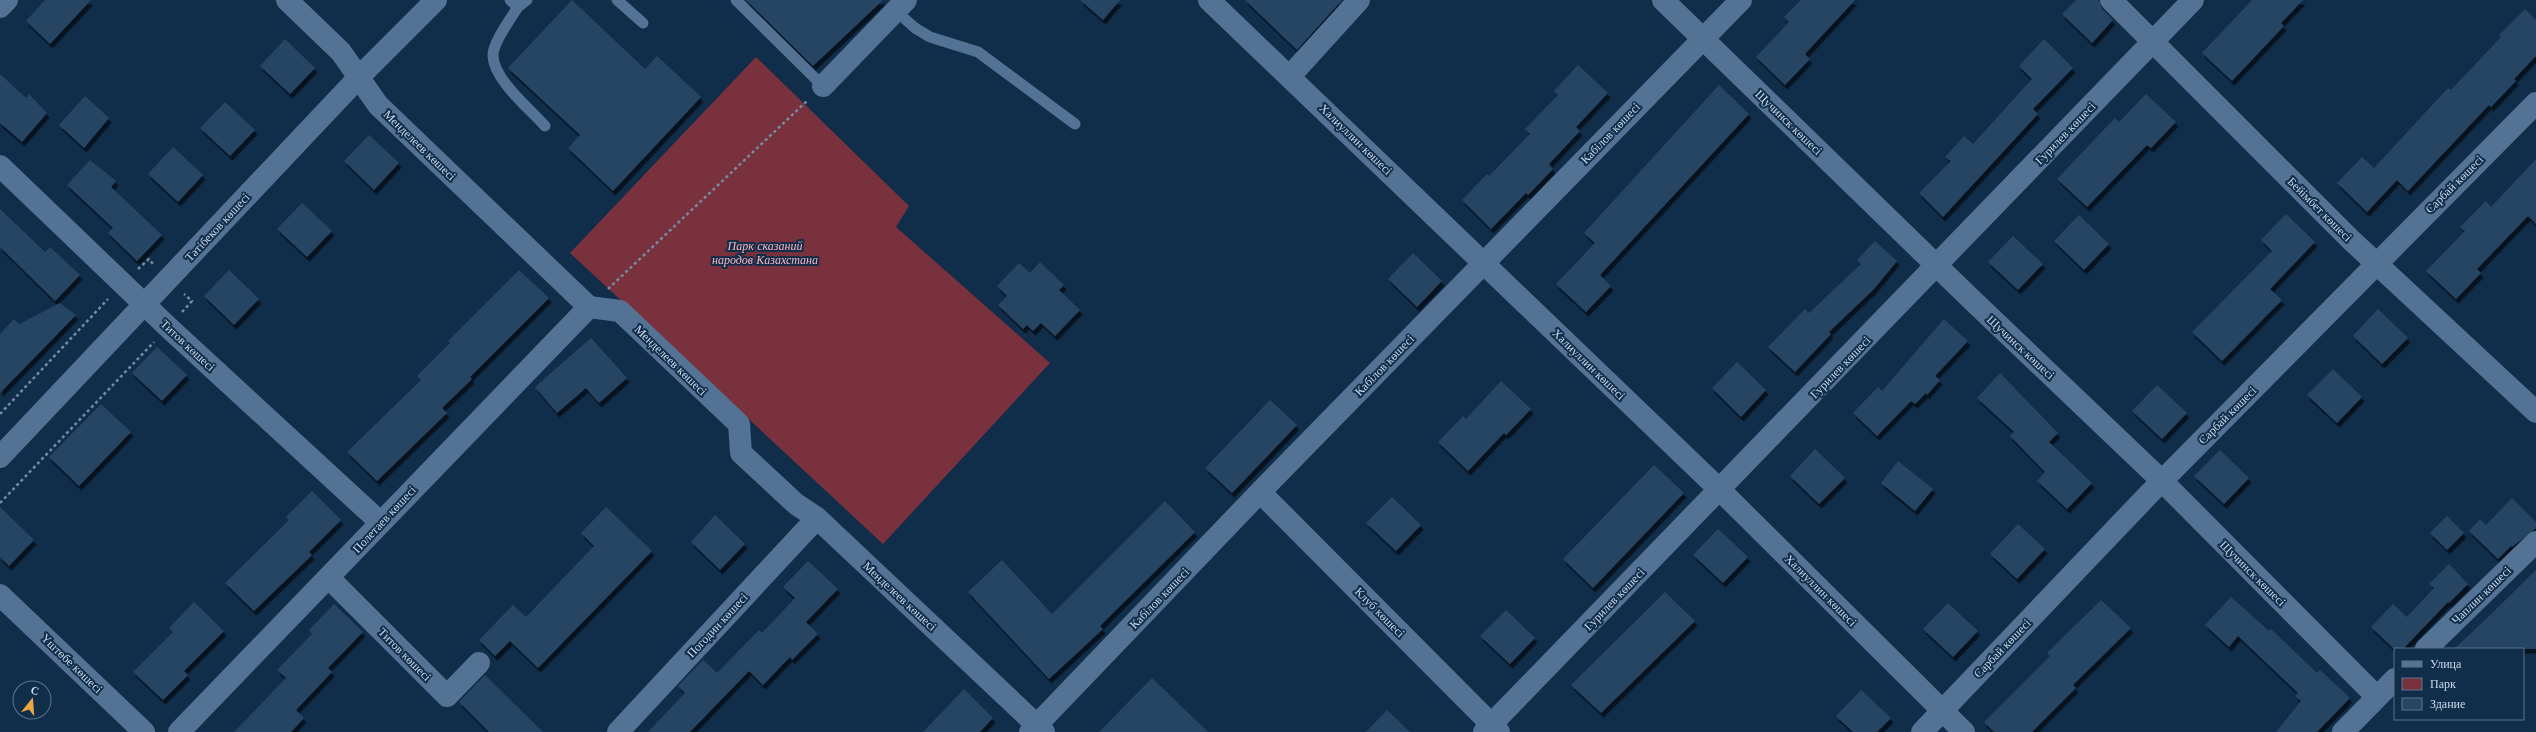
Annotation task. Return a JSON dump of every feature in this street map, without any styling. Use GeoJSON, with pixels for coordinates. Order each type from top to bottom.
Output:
{"type":"FeatureCollection","features":[{"type":"Feature","properties":{"kind":"street"},"geometry":{"type":"LineString","coordinates":[[0,7],[7,0]]}},
{"type":"Feature","properties":{"kind":"street","name":"Менделеев көшесі"},"geometry":{"type":"LineString","coordinates":[[287,0],[341,52],[360,76],[378,105],[589,307],[620,311],[739,424],[741,452],[796,504],[817,518],[1037,730]]}},
{"type":"Feature","properties":{"kind":"street","name":"Тәтібеков көшесі"},"geometry":{"type":"LineString","coordinates":[[0,457],[360,76],[436,0]]}},
{"type":"Feature","properties":{"kind":"street","name":"Халиуллин көшесі"},"geometry":{"type":"LineString","coordinates":[[1209,0],[1484,262],[1720,490],[1964,732]]}},
{"type":"Feature","properties":{"kind":"street"},"geometry":{"type":"LineString","coordinates":[[1290,76],[1359,0]]}},
{"type":"Feature","properties":{"kind":"street","name":"Щучинск көшесі"},"geometry":{"type":"LineString","coordinates":[[1663,0],[1937,267],[2162,481],[2377,697]]}},
{"type":"Feature","properties":{"kind":"street","name":"Кабілов көшесі"},"geometry":{"type":"LineString","coordinates":[[1037,730],[1260,492],[1741,0]]}},
{"type":"Feature","properties":{"kind":"street","name":"Бейімбет көшесі"},"geometry":{"type":"LineString","coordinates":[[2111,0],[2376,263],[2536,412]]}},
{"type":"Feature","properties":{"kind":"street","name":"Гурилев көшесі"},"geometry":{"type":"LineString","coordinates":[[1492,729],[1720,490],[1937,267],[2193,0]]}},
{"type":"Feature","properties":{"kind":"street"},"geometry":{"type":"LineString","coordinates":[[823,86],[901,5]]}},
{"type":"Feature","properties":{"kind":"street","name":"Сарбай көшесі"},"geometry":{"type":"LineString","coordinates":[[1922,732],[2162,481],[2376,263],[2536,103]]}},
{"type":"Feature","properties":{"kind":"street","name":"Титов көшесі"},"geometry":{"type":"LineString","coordinates":[[0,166],[168,327],[380,522]]}},
{"type":"Feature","properties":{"kind":"street","name":"Полетаев көшесі"},"geometry":{"type":"LineString","coordinates":[[179,732],[589,307]]}},
{"type":"Feature","properties":{"kind":"street","name":"Клуб көшесі"},"geometry":{"type":"LineString","coordinates":[[1260,492],[1492,729]]}},
{"type":"Feature","properties":{"kind":"street","name":"Погодин көшесі"},"geometry":{"type":"LineString","coordinates":[[618,732],[817,518]]}},
{"type":"Feature","properties":{"kind":"street","name":"Чаплин көшесі"},"geometry":{"type":"LineString","coordinates":[[2427,648],[2536,542]]}},
{"type":"Feature","properties":{"kind":"street","name":"Титов көшесі"},"geometry":{"type":"LineString","coordinates":[[329,578],[447,696],[479,662]]}},
{"type":"Feature","properties":{"kind":"street","name":"Үштөбе көшесі"},"geometry":{"type":"LineString","coordinates":[[0,595],[144,732]]}},
{"type":"Feature","properties":{"kind":"street"},"geometry":{"type":"LineString","coordinates":[[2343,732],[2394,680]]}},
{"type":"Feature","properties":{"kind":"lane"},"geometry":{"type":"LineString","coordinates":[[617,0],[643,23]]}},
{"type":"Feature","properties":{"kind":"lane"},"geometry":{"type":"LineString","coordinates":[[736,0],[823,86]]}},
{"type":"Feature","properties":{"kind":"lane"},"geometry":{"type":"LineString","coordinates":[[518,2],[492,55],[497,74],[545,126]]}},
{"type":"Feature","properties":{"kind":"lane"},"geometry":{"type":"LineString","coordinates":[[901,5],[915,28],[930,37],[978,52],[1075,124]]}},
{"type":"Feature","properties":{"kind":"path"},"geometry":{"type":"LineString","coordinates":[[589,307],[823,86]]}},
{"type":"Feature","properties":{"kind":"path"},"geometry":{"type":"LineString","coordinates":[[0,414],[148,259]]}},
{"type":"Feature","properties":{"kind":"path"},"geometry":{"type":"LineString","coordinates":[[0,503],[192,301]]}},
{"type":"Feature","properties":{"kind":"green space","name":"Парк сказаний народов Казахстана"},"geometry":{"type":"Polygon","coordinates":[[[756,57],[909,206],[896,227],[1050,363],[883,544],[570,253],[756,57]]]}},
{"type":"Feature","properties":{"kind":"building"},"geometry":{"type":"Polygon","coordinates":[[[45,0],[91,0],[50,44],[26,21],[45,0]]]}},
{"type":"Feature","properties":{"kind":"building"},"geometry":{"type":"Polygon","coordinates":[[[572,0],[645,69],[657,56],[701,97],[613,191],[568,148],[580,135],[508,68],[572,0]]]}},
{"type":"Feature","properties":{"kind":"building"},"geometry":{"type":"Polygon","coordinates":[[[746,0],[883,0],[813,66],[746,0]]]}},
{"type":"Feature","properties":{"kind":"building"},"geometry":{"type":"Polygon","coordinates":[[[1080,0],[1120,0],[1103,20],[1080,0]]]}},
{"type":"Feature","properties":{"kind":"building"},"geometry":{"type":"Polygon","coordinates":[[[1245,0],[1342,0],[1297,50],[1245,0]]]}},
{"type":"Feature","properties":{"kind":"building"},"geometry":{"type":"Polygon","coordinates":[[[1801,0],[1855,0],[1805,54],[1810,59],[1785,85],[1756,57],[1789,22],[1784,17],[1801,0]]]}},
{"type":"Feature","properties":{"kind":"building"},"geometry":{"type":"Polygon","coordinates":[[[2076,0],[2099,0],[2102,9],[2113,20],[2092,43],[2062,14],[2076,0]]]}},
{"type":"Feature","properties":{"kind":"building"},"geometry":{"type":"Polygon","coordinates":[[[2252,0],[2303,0],[2281,23],[2284,26],[2232,81],[2202,53],[2252,0]]]}},
{"type":"Feature","properties":{"kind":"building"},"geometry":{"type":"Polygon","coordinates":[[[2525,9],[2536,20],[2536,56],[2514,79],[2516,81],[2491,107],[2489,105],[2408,191],[2397,180],[2367,212],[2337,183],[2362,157],[2374,168],[2448,88],[2451,90],[2501,37],[2499,35],[2525,9]]]}},
{"type":"Feature","properties":{"kind":"building"},"geometry":{"type":"Polygon","coordinates":[[[285,39],[315,68],[290,94],[260,66],[285,39]]]}},
{"type":"Feature","properties":{"kind":"building"},"geometry":{"type":"Polygon","coordinates":[[[2044,39],[2073,68],[2033,109],[2038,114],[1943,217],[1919,193],[1951,161],[1945,157],[1964,136],[1973,144],[2032,79],[2019,66],[2044,39]]]}},
{"type":"Feature","properties":{"kind":"building"},"geometry":{"type":"Polygon","coordinates":[[[1578,65],[1608,93],[1576,127],[1580,131],[1549,164],[1553,169],[1528,195],[1526,193],[1491,229],[1462,200],[1487,174],[1489,176],[1530,134],[1525,129],[1558,95],[1554,91],[1578,65]]]}},
{"type":"Feature","properties":{"kind":"building"},"geometry":{"type":"Polygon","coordinates":[[[0,74],[26,98],[29,94],[47,113],[22,142],[0,123],[0,74]]]}},
{"type":"Feature","properties":{"kind":"building"},"geometry":{"type":"Polygon","coordinates":[[[1719,85],[1749,114],[1600,275],[1611,286],[1586,312],[1556,284],[1595,243],[1584,233],[1719,85]]]}},
{"type":"Feature","properties":{"kind":"building"},"geometry":{"type":"Polygon","coordinates":[[[2146,94],[2176,122],[2151,148],[2147,145],[2087,207],[2057,179],[2115,118],[2119,122],[2146,94]]]}},
{"type":"Feature","properties":{"kind":"building"},"geometry":{"type":"Polygon","coordinates":[[[85,96],[109,118],[84,148],[59,125],[85,96]]]}},
{"type":"Feature","properties":{"kind":"building"},"geometry":{"type":"Polygon","coordinates":[[[225,102],[255,130],[230,156],[200,128],[225,102]]]}},
{"type":"Feature","properties":{"kind":"building"},"geometry":{"type":"Polygon","coordinates":[[[369,135],[399,163],[374,190],[344,161],[369,135]]]}},
{"type":"Feature","properties":{"kind":"building"},"geometry":{"type":"Polygon","coordinates":[[[173,147],[203,175],[178,202],[148,174],[173,147]]]}},
{"type":"Feature","properties":{"kind":"building"},"geometry":{"type":"Polygon","coordinates":[[[2536,159],[2536,224],[2528,216],[2477,269],[2481,273],[2456,299],[2426,271],[2465,231],[2460,227],[2486,201],[2491,207],[2536,159]]]}},
{"type":"Feature","properties":{"kind":"building"},"geometry":{"type":"Polygon","coordinates":[[[90,160],[116,181],[111,187],[162,235],[137,261],[108,233],[113,228],[67,185],[90,160]]]}},
{"type":"Feature","properties":{"kind":"building"},"geometry":{"type":"Polygon","coordinates":[[[302,203],[332,231],[307,257],[277,229],[302,203]]]}},
{"type":"Feature","properties":{"kind":"building"},"geometry":{"type":"Polygon","coordinates":[[[0,209],[45,252],[50,247],[80,275],[55,301],[0,247],[0,209]]]}},
{"type":"Feature","properties":{"kind":"building"},"geometry":{"type":"Polygon","coordinates":[[[2286,214],[2315,242],[2270,289],[2282,300],[2222,361],[2192,332],[2272,251],[2261,240],[2286,214]]]}},
{"type":"Feature","properties":{"kind":"building"},"geometry":{"type":"Polygon","coordinates":[[[2079,215],[2109,244],[2084,270],[2054,241],[2079,215]]]}},
{"type":"Feature","properties":{"kind":"building"},"geometry":{"type":"Polygon","coordinates":[[[2013,236],[2043,264],[2018,290],[1988,262],[2013,236]]]}},
{"type":"Feature","properties":{"kind":"building"},"geometry":{"type":"Polygon","coordinates":[[[1875,241],[1897,261],[1874,289],[1829,332],[1831,334],[1795,372],[1768,347],[1805,309],[1809,313],[1861,264],[1857,260],[1875,241]]]}},
{"type":"Feature","properties":{"kind":"building"},"geometry":{"type":"Polygon","coordinates":[[[1413,253],[1442,281],[1417,307],[1388,279],[1413,253]]]}},
{"type":"Feature","properties":{"kind":"building"},"geometry":{"type":"Polygon","coordinates":[[[1040,262],[1064,285],[1059,290],[1080,310],[1055,336],[1041,323],[1033,331],[1027,325],[1023,329],[998,305],[1007,296],[997,286],[1019,263],[1030,273],[1040,262]]]}},
{"type":"Feature","properties":{"kind":"building"},"geometry":{"type":"Polygon","coordinates":[[[229,270],[259,299],[234,325],[204,296],[229,270]]]}},
{"type":"Feature","properties":{"kind":"building"},"geometry":{"type":"Polygon","coordinates":[[[519,270],[549,298],[470,377],[472,379],[442,408],[447,413],[377,481],[347,452],[421,380],[417,376],[450,343],[448,341],[519,270]]]}},
{"type":"Feature","properties":{"kind":"building"},"geometry":{"type":"Polygon","coordinates":[[[60,303],[76,315],[0,393],[0,334],[14,319],[19,324],[60,303]]]}},
{"type":"Feature","properties":{"kind":"building"},"geometry":{"type":"Polygon","coordinates":[[[2378,309],[2408,338],[2382,364],[2353,336],[2378,309]]]}},
{"type":"Feature","properties":{"kind":"building"},"geometry":{"type":"Polygon","coordinates":[[[1944,319],[1968,341],[1935,376],[1940,380],[1927,395],[1926,393],[1915,404],[1911,401],[1877,436],[1853,413],[1878,387],[1882,391],[1944,319]]]}},
{"type":"Feature","properties":{"kind":"building"},"geometry":{"type":"Polygon","coordinates":[[[591,338],[627,378],[599,403],[586,388],[557,413],[535,387],[591,338]]]}},
{"type":"Feature","properties":{"kind":"building"},"geometry":{"type":"Polygon","coordinates":[[[157,347],[187,375],[162,401],[132,373],[157,347]]]}},
{"type":"Feature","properties":{"kind":"building"},"geometry":{"type":"Polygon","coordinates":[[[1737,362],[1766,390],[1741,417],[1712,388],[1737,362]]]}},
{"type":"Feature","properties":{"kind":"building"},"geometry":{"type":"Polygon","coordinates":[[[2333,369],[2362,397],[2337,423],[2307,395],[2333,369]]]}},
{"type":"Feature","properties":{"kind":"building"},"geometry":{"type":"Polygon","coordinates":[[[2000,373],[2058,433],[2049,442],[2092,483],[2067,509],[2037,481],[2045,472],[2010,436],[2014,432],[1977,398],[2000,373]]]}},
{"type":"Feature","properties":{"kind":"building"},"geometry":{"type":"Polygon","coordinates":[[[1501,381],[1531,409],[1506,435],[1504,433],[1468,471],[1438,442],[1463,416],[1466,419],[1501,381]]]}},
{"type":"Feature","properties":{"kind":"building"},"geometry":{"type":"Polygon","coordinates":[[[2157,385],[2187,413],[2162,439],[2132,411],[2157,385]]]}},
{"type":"Feature","properties":{"kind":"building"},"geometry":{"type":"Polygon","coordinates":[[[1270,400],[1297,425],[1232,493],[1205,468],[1270,400]]]}},
{"type":"Feature","properties":{"kind":"building"},"geometry":{"type":"Polygon","coordinates":[[[101,404],[131,432],[79,486],[49,457],[101,404]]]}},
{"type":"Feature","properties":{"kind":"building"},"geometry":{"type":"Polygon","coordinates":[[[1815,449],[1845,478],[1819,504],[1790,476],[1815,449]]]}},
{"type":"Feature","properties":{"kind":"building"},"geometry":{"type":"Polygon","coordinates":[[[2220,450],[2249,478],[2224,504],[2194,476],[2220,450]]]}},
{"type":"Feature","properties":{"kind":"building"},"geometry":{"type":"Polygon","coordinates":[[[1898,461],[1933,489],[1915,511],[1881,483],[1898,461]]]}},
{"type":"Feature","properties":{"kind":"building"},"geometry":{"type":"Polygon","coordinates":[[[1654,465],[1684,493],[1593,588],[1563,559],[1654,465]]]}},
{"type":"Feature","properties":{"kind":"building"},"geometry":{"type":"Polygon","coordinates":[[[312,491],[341,520],[309,552],[312,555],[254,611],[225,583],[289,520],[286,517],[312,491]]]}},
{"type":"Feature","properties":{"kind":"building"},"geometry":{"type":"Polygon","coordinates":[[[1392,497],[1421,525],[1396,551],[1366,523],[1392,497]]]}},
{"type":"Feature","properties":{"kind":"building"},"geometry":{"type":"Polygon","coordinates":[[[2512,498],[2536,522],[2536,528],[2512,547],[2511,546],[2498,559],[2469,531],[2480,519],[2486,525],[2512,498]]]}},
{"type":"Feature","properties":{"kind":"building"},"geometry":{"type":"Polygon","coordinates":[[[1165,501],[1195,532],[1100,626],[1103,629],[1049,679],[968,592],[1002,560],[1052,614],[1165,501]]]}},
{"type":"Feature","properties":{"kind":"building"},"geometry":{"type":"Polygon","coordinates":[[[0,507],[34,540],[9,566],[0,557],[0,507]]]}},
{"type":"Feature","properties":{"kind":"building"},"geometry":{"type":"Polygon","coordinates":[[[606,507],[652,551],[538,668],[510,641],[495,656],[479,640],[513,605],[526,617],[594,546],[581,533],[606,507]]]}},
{"type":"Feature","properties":{"kind":"building"},"geometry":{"type":"Polygon","coordinates":[[[715,515],[745,544],[720,570],[691,542],[715,515]]]}},
{"type":"Feature","properties":{"kind":"building"},"geometry":{"type":"Polygon","coordinates":[[[2447,516],[2464,533],[2447,550],[2430,533],[2447,516]]]}},
{"type":"Feature","properties":{"kind":"building"},"geometry":{"type":"Polygon","coordinates":[[[2018,524],[2045,549],[2017,579],[1990,554],[2018,524]]]}},
{"type":"Feature","properties":{"kind":"building"},"geometry":{"type":"Polygon","coordinates":[[[1718,529],[1748,557],[1723,583],[1693,555],[1718,529]]]}},
{"type":"Feature","properties":{"kind":"building"},"geometry":{"type":"Polygon","coordinates":[[[808,561],[838,589],[806,622],[818,634],[792,660],[790,657],[763,685],[749,671],[690,732],[648,732],[685,693],[678,686],[703,660],[717,673],[759,630],[762,633],[795,598],[783,587],[808,561]]]}},
{"type":"Feature","properties":{"kind":"building"},"geometry":{"type":"Polygon","coordinates":[[[2449,564],[2468,584],[2449,603],[2448,602],[2404,648],[2394,649],[2371,627],[2393,604],[2407,617],[2434,588],[2429,584],[2449,564]]]}},
{"type":"Feature","properties":{"kind":"building"},"geometry":{"type":"Polygon","coordinates":[[[2536,570],[2536,649],[2455,648],[2536,570]]]}},
{"type":"Feature","properties":{"kind":"building"},"geometry":{"type":"Polygon","coordinates":[[[1665,592],[1695,621],[1601,713],[1571,685],[1665,592]]]}},
{"type":"Feature","properties":{"kind":"building"},"geometry":{"type":"Polygon","coordinates":[[[2231,597],[2269,631],[2271,629],[2317,673],[2320,670],[2350,698],[2317,732],[2276,732],[2301,701],[2295,696],[2298,693],[2238,636],[2229,647],[2205,625],[2231,597]]]}},
{"type":"Feature","properties":{"kind":"building"},"geometry":{"type":"Polygon","coordinates":[[[2101,600],[2131,628],[2073,685],[2076,688],[2032,732],[1994,732],[1984,722],[2050,656],[2047,653],[2101,600]]]}},
{"type":"Feature","properties":{"kind":"building"},"geometry":{"type":"Polygon","coordinates":[[[194,602],[224,631],[184,671],[188,675],[163,700],[133,672],[173,632],[169,628],[194,602]]]}},
{"type":"Feature","properties":{"kind":"building"},"geometry":{"type":"Polygon","coordinates":[[[1948,603],[1978,631],[1953,657],[1923,629],[1948,603]]]}},
{"type":"Feature","properties":{"kind":"building"},"geometry":{"type":"Polygon","coordinates":[[[334,604],[363,632],[328,668],[332,672],[296,710],[304,718],[291,732],[234,732],[286,678],[277,670],[312,634],[309,630],[334,604]]]}},
{"type":"Feature","properties":{"kind":"building"},"geometry":{"type":"Polygon","coordinates":[[[1506,610],[1535,638],[1510,664],[1480,636],[1506,610]]]}},
{"type":"Feature","properties":{"kind":"building"},"geometry":{"type":"Polygon","coordinates":[[[485,675],[543,732],[489,732],[459,702],[485,675]]]}},
{"type":"Feature","properties":{"kind":"building"},"geometry":{"type":"Polygon","coordinates":[[[1152,678],[1208,732],[1099,732],[1152,678]]]}},
{"type":"Feature","properties":{"kind":"building"},"geometry":{"type":"Polygon","coordinates":[[[964,689],[993,718],[980,732],[923,732],[964,689]]]}},
{"type":"Feature","properties":{"kind":"building"},"geometry":{"type":"Polygon","coordinates":[[[1861,690],[1891,718],[1877,732],[1853,732],[1836,716],[1861,690]]]}},
{"type":"Feature","properties":{"kind":"building"},"geometry":{"type":"Polygon","coordinates":[[[1387,710],[1410,732],[1366,732],[1387,710]]]}}]}
